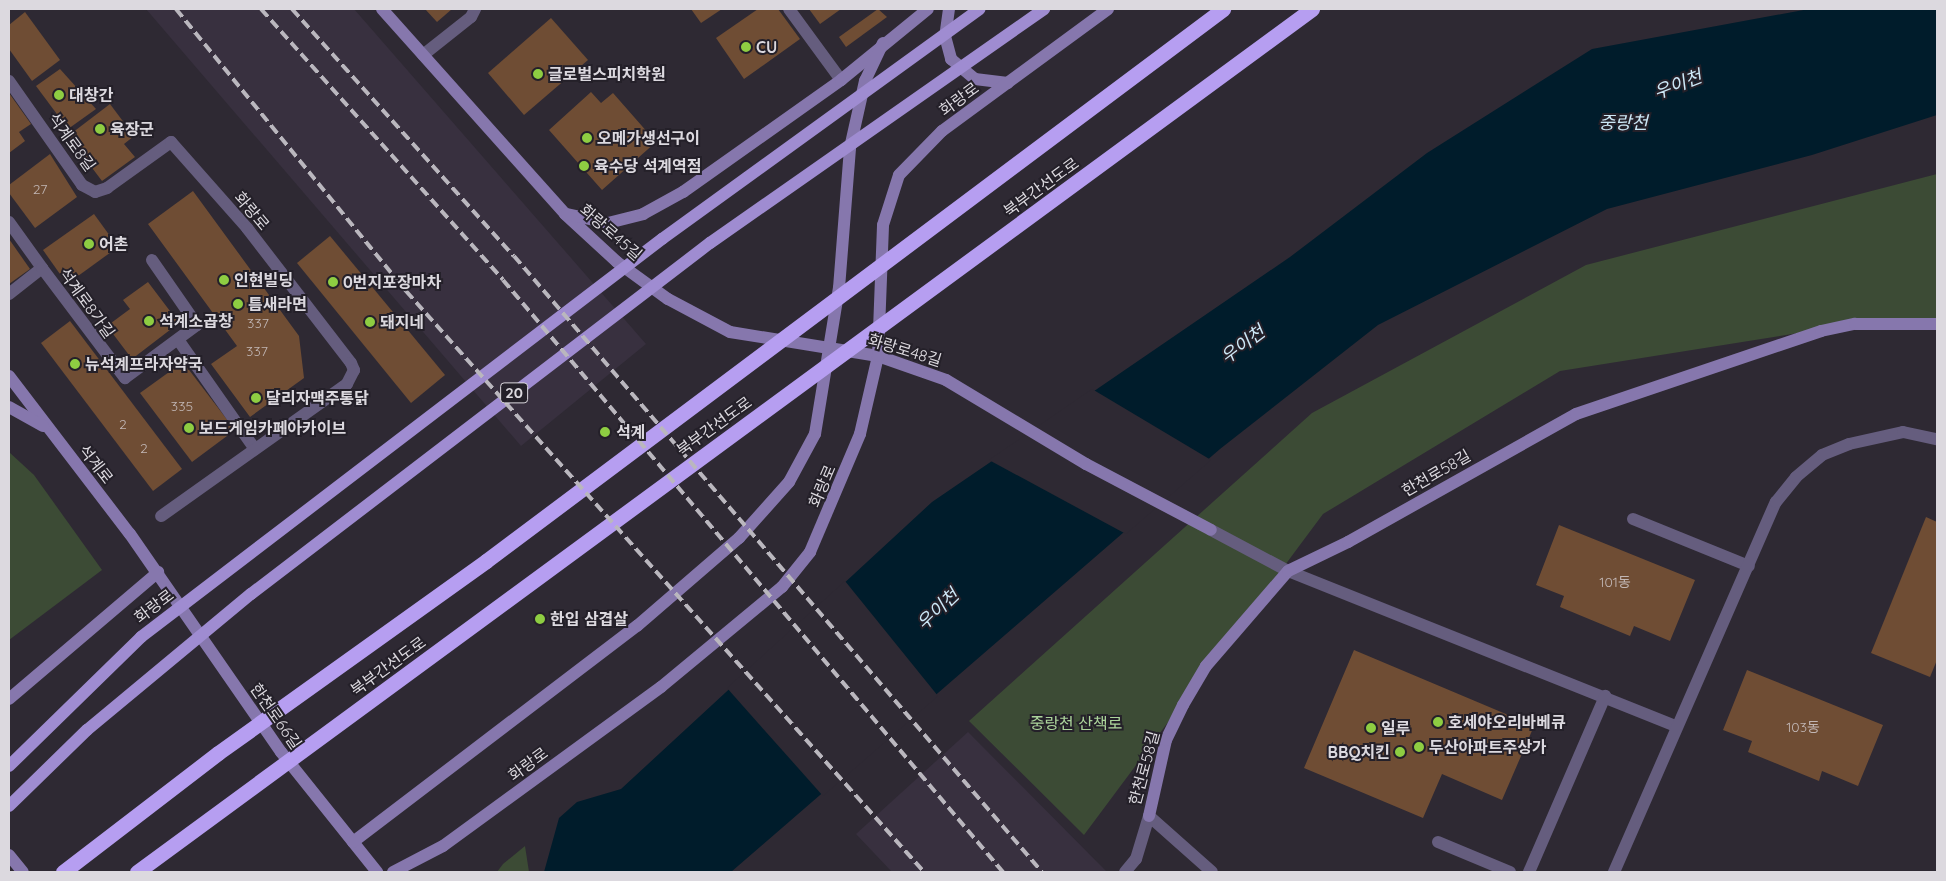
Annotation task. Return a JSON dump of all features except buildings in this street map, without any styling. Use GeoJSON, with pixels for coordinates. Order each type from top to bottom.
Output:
{"type":"FeatureCollection","features":[{"type":"Feature","properties":{"kind":"highway","name":"북부간선도로"},"geometry":{"type":"LineString","coordinates":[[63,872],[218,753],[486,561],[1223,9]]}},
{"type":"Feature","properties":{"kind":"highway","name":"북부간선도로"},"geometry":{"type":"LineString","coordinates":[[137,872],[1312,9]]}},
{"type":"Feature","properties":{"kind":"main road","name":"화랑로"},"geometry":{"type":"LineString","coordinates":[[9,766],[141,637],[662,239],[980,9]]}},
{"type":"Feature","properties":{"kind":"main road","name":"화랑로"},"geometry":{"type":"LineString","coordinates":[[9,806],[87,730],[259,588],[710,243],[1044,9]]}},
{"type":"Feature","properties":{"kind":"street","name":"화랑로45길"},"geometry":{"type":"LineString","coordinates":[[382,9],[565,214],[618,262],[668,299],[730,332],[831,347]]}},
{"type":"Feature","properties":{"kind":"street"},"geometry":{"type":"LineString","coordinates":[[423,55],[471,17],[475,9]]}},
{"type":"Feature","properties":{"kind":"street"},"geometry":{"type":"LineString","coordinates":[[789,9],[841,80]]}},
{"type":"Feature","properties":{"kind":"street","name":"화랑로"},"geometry":{"type":"LineString","coordinates":[[353,842],[637,626],[739,538],[789,482],[815,434],[831,347],[850,148],[865,81],[883,43],[928,9]]}},
{"type":"Feature","properties":{"kind":"street"},"geometry":{"type":"LineString","coordinates":[[949,9],[945,36],[951,59],[975,79],[1008,83]]}},
{"type":"Feature","properties":{"kind":"street","name":"화랑로"},"geometry":{"type":"LineString","coordinates":[[393,872],[443,846],[645,699],[782,587],[810,552],[838,494],[860,434],[878,356],[883,225],[899,175],[942,131],[1108,9]]}},
{"type":"Feature","properties":{"kind":"street"},"geometry":{"type":"LineString","coordinates":[[565,214],[608,223],[643,214],[683,192],[841,80],[883,43]]}},
{"type":"Feature","properties":{"kind":"street","name":"석계로8길"},"geometry":{"type":"LineString","coordinates":[[9,81],[82,185],[95,192],[107,188],[171,142]]}},
{"type":"Feature","properties":{"kind":"street","name":"화랑로"},"geometry":{"type":"LineString","coordinates":[[161,516],[347,384],[354,370],[247,228],[171,142]]}},
{"type":"Feature","properties":{"kind":"street","name":"석계로8가길"},"geometry":{"type":"LineString","coordinates":[[9,222],[125,378],[179,341]]}},
{"type":"Feature","properties":{"kind":"street"},"geometry":{"type":"LineString","coordinates":[[152,260],[196,322],[193,331],[179,341],[255,448]]}},
{"type":"Feature","properties":{"kind":"street","name":"석계로8가길"},"geometry":{"type":"LineString","coordinates":[[9,294],[42,268]]}},
{"type":"Feature","properties":{"kind":"street","name":"한천로58길"},"geometry":{"type":"LineString","coordinates":[[1125,872],[1136,859],[1149,816],[1166,740],[1183,704],[1206,666],[1288,570],[1348,542],[1576,414],[1821,330],[1855,324],[1937,324]]}},
{"type":"Feature","properties":{"kind":"street","name":"화랑로48길"},"geometry":{"type":"LineString","coordinates":[[831,347],[878,356],[946,380],[1086,464],[1288,570]]}},
{"type":"Feature","properties":{"kind":"street","name":"석계로"},"geometry":{"type":"LineString","coordinates":[[9,376],[158,572]]}},
{"type":"Feature","properties":{"kind":"street"},"geometry":{"type":"LineString","coordinates":[[9,407],[48,429]]}},
{"type":"Feature","properties":{"kind":"street"},"geometry":{"type":"LineString","coordinates":[[1614,872],[1676,726],[1776,502],[1796,477],[1822,455],[1849,444],[1903,432],[1937,439]]}},
{"type":"Feature","properties":{"kind":"street"},"geometry":{"type":"LineString","coordinates":[[1633,519],[1749,566]]}},
{"type":"Feature","properties":{"kind":"street"},"geometry":{"type":"LineString","coordinates":[[1288,570],[1676,726]]}},
{"type":"Feature","properties":{"kind":"street","name":"화랑로"},"geometry":{"type":"LineString","coordinates":[[9,699],[158,572]]}},
{"type":"Feature","properties":{"kind":"street","name":"한천로66길"},"geometry":{"type":"LineString","coordinates":[[158,572],[281,752],[377,872]]}},
{"type":"Feature","properties":{"kind":"street"},"geometry":{"type":"LineString","coordinates":[[1528,872],[1605,696]]}},
{"type":"Feature","properties":{"kind":"street"},"geometry":{"type":"LineString","coordinates":[[1149,816],[1212,872]]}},
{"type":"Feature","properties":{"kind":"street"},"geometry":{"type":"LineString","coordinates":[[1438,842],[1510,872]]}},
{"type":"Feature","properties":{"kind":"street"},"geometry":{"type":"LineString","coordinates":[[9,855],[24,872]]}},
{"type":"Feature","properties":{"kind":"shaded area"},"geometry":{"type":"Polygon","coordinates":[[[146,9],[354,9],[646,344],[521,446],[146,9]]]}},
{"type":"Feature","properties":{"kind":"shaded area"},"geometry":{"type":"Polygon","coordinates":[[[968,732],[1107,872],[892,872],[856,834],[968,732]]]}},
{"type":"Feature","properties":{"kind":"green space","name":"중랑천 산책로"},"geometry":{"type":"Polygon","coordinates":[[[1937,174],[1937,328],[1855,324],[1560,371],[1323,514],[1084,835],[969,721],[1312,413],[1586,265],[1937,174]]]}},
{"type":"Feature","properties":{"kind":"green space"},"geometry":{"type":"Polygon","coordinates":[[[9,452],[34,475],[102,570],[9,640],[9,452]]]}},
{"type":"Feature","properties":{"kind":"green space"},"geometry":{"type":"Polygon","coordinates":[[[525,846],[529,872],[497,872],[503,864],[525,846]]]}},
{"type":"Feature","properties":{"kind":"water","name":"중랑천"},"geometry":{"type":"Polygon","coordinates":[[[1809,9],[1937,9],[1937,115],[1812,155],[1607,209],[1378,325],[1220,449],[731,872],[544,872],[559,818],[577,802],[621,789],[932,502],[1290,257],[1427,153],[1592,49],[1809,9]]]}},
{"type":"Feature","properties":{"kind":"pier"},"geometry":{"type":"Polygon","coordinates":[[[1092,389],[1211,460],[1126,534],[989,460],[1092,389]]]}},
{"type":"Feature","properties":{"kind":"pier"},"geometry":{"type":"Polygon","coordinates":[[[845,581],[938,696],[823,796],[727,688],[845,581]]]}},
{"type":"Feature","properties":{"kind":"railway"},"geometry":{"type":"LineString","coordinates":[[176,9],[406,291],[924,872]]}},
{"type":"Feature","properties":{"kind":"railway"},"geometry":{"type":"LineString","coordinates":[[261,9],[503,280],[1003,872]]}},
{"type":"Feature","properties":{"kind":"railway"},"geometry":{"type":"LineString","coordinates":[[292,9],[514,256],[1042,872]]}},
{"type":"Feature","properties":{"kind":"place","name":"CU"},"geometry":{"type":"Point","coordinates":[746,47]}},
{"type":"Feature","properties":{"kind":"place","name":"글로벌스피치학원"},"geometry":{"type":"Point","coordinates":[538,74]}},
{"type":"Feature","properties":{"kind":"place","name":"대창간"},"geometry":{"type":"Point","coordinates":[59,95]}},
{"type":"Feature","properties":{"kind":"place","name":"육장군"},"geometry":{"type":"Point","coordinates":[100,129]}},
{"type":"Feature","properties":{"kind":"place","name":"오메가생선구이"},"geometry":{"type":"Point","coordinates":[587,138]}},
{"type":"Feature","properties":{"kind":"place","name":"육수당 석계역점"},"geometry":{"type":"Point","coordinates":[584,166]}},
{"type":"Feature","properties":{"kind":"place","name":"어촌"},"geometry":{"type":"Point","coordinates":[89,244]}},
{"type":"Feature","properties":{"kind":"place","name":"인현빌딩"},"geometry":{"type":"Point","coordinates":[224,280]}},
{"type":"Feature","properties":{"kind":"place","name":"0번지포장마차"},"geometry":{"type":"Point","coordinates":[333,282]}},
{"type":"Feature","properties":{"kind":"place","name":"틈새라면"},"geometry":{"type":"Point","coordinates":[238,304]}},
{"type":"Feature","properties":{"kind":"place","name":"석계소곱창"},"geometry":{"type":"Point","coordinates":[149,321]}},
{"type":"Feature","properties":{"kind":"place","name":"돼지네"},"geometry":{"type":"Point","coordinates":[370,322]}},
{"type":"Feature","properties":{"kind":"place","name":"뉴석계프라자약국"},"geometry":{"type":"Point","coordinates":[75,364]}},
{"type":"Feature","properties":{"kind":"place","name":"달리자맥주통닭"},"geometry":{"type":"Point","coordinates":[256,398]}},
{"type":"Feature","properties":{"kind":"place","name":"보드게임카페아카이브"},"geometry":{"type":"Point","coordinates":[189,428]}},
{"type":"Feature","properties":{"kind":"place","name":"석계"},"geometry":{"type":"Point","coordinates":[605,432]}},
{"type":"Feature","properties":{"kind":"place","name":"한입 삼겹살"},"geometry":{"type":"Point","coordinates":[540,619]}},
{"type":"Feature","properties":{"kind":"place","name":"호세야오리바베큐"},"geometry":{"type":"Point","coordinates":[1438,722]}},
{"type":"Feature","properties":{"kind":"place","name":"일루"},"geometry":{"type":"Point","coordinates":[1371,728]}},
{"type":"Feature","properties":{"kind":"place","name":"두산아파트주상가"},"geometry":{"type":"Point","coordinates":[1419,747]}},
{"type":"Feature","properties":{"kind":"place","name":"BBQ치킨"},"geometry":{"type":"Point","coordinates":[1400,752]}},
{"type":"Feature","properties":{"kind":"water label","name":"우이천"},"geometry":{"type":"Point","coordinates":[1678,85]}},
{"type":"Feature","properties":{"kind":"water label","name":"우이천"},"geometry":{"type":"Point","coordinates":[1243,345]}},
{"type":"Feature","properties":{"kind":"water label","name":"우이천"},"geometry":{"type":"Point","coordinates":[938,610]}}]}
